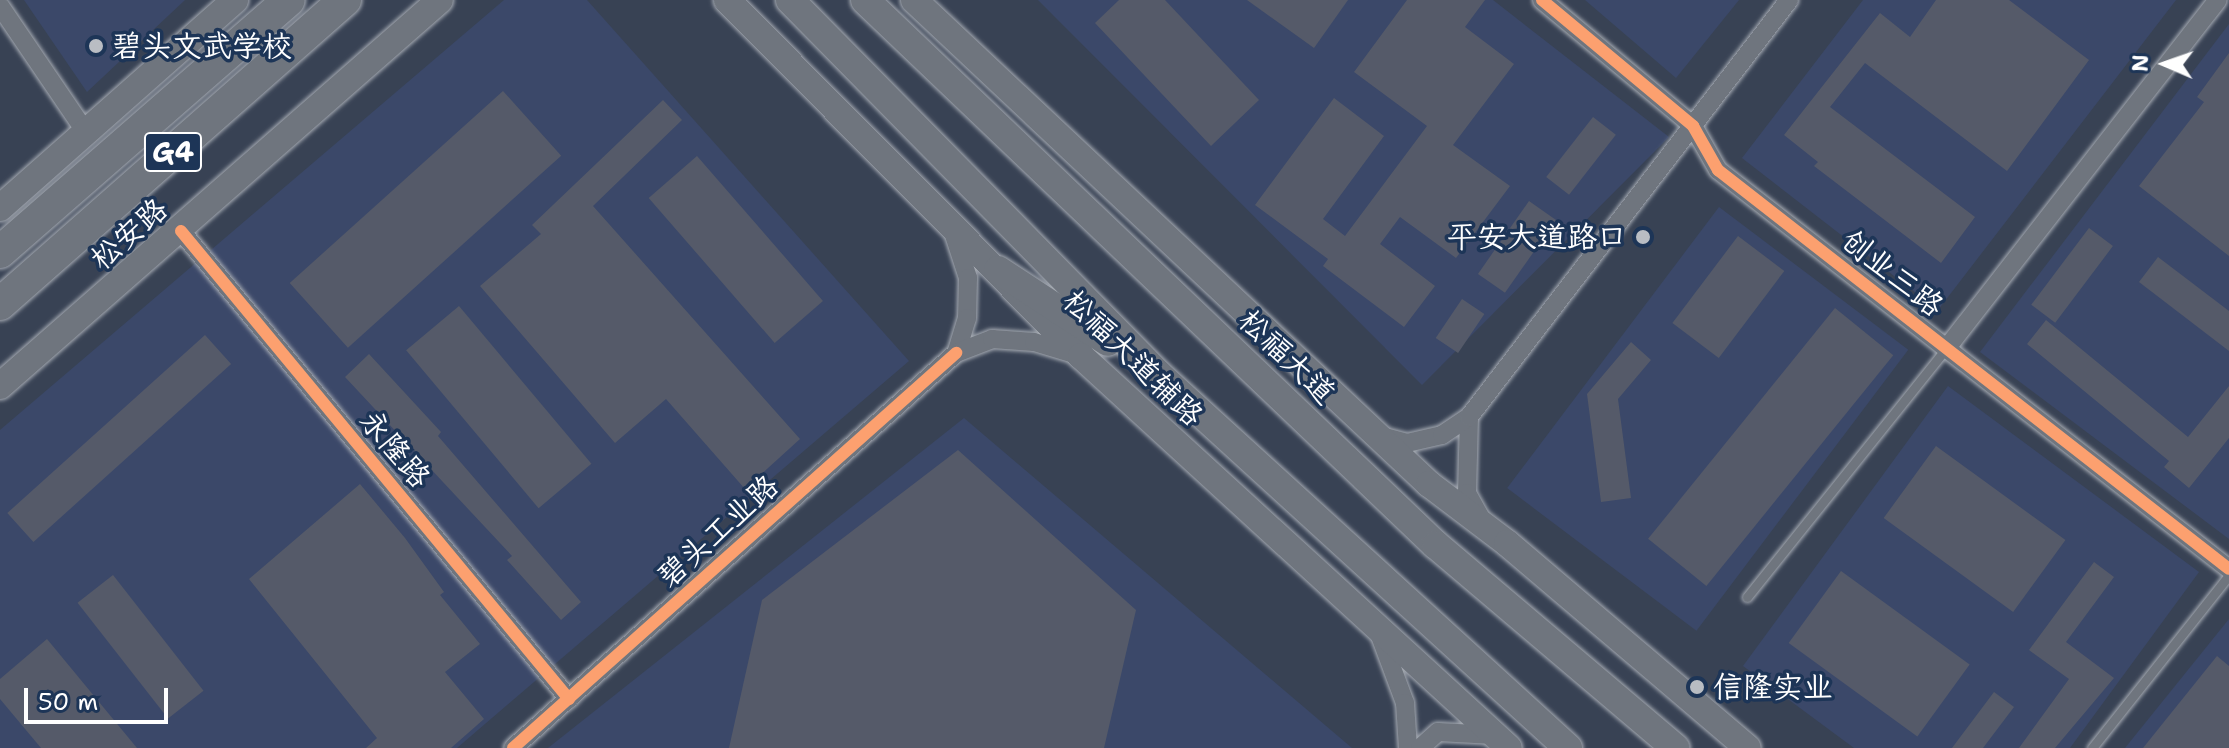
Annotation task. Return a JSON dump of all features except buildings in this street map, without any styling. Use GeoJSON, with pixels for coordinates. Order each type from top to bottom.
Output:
{"type":"FeatureCollection","features":[{"type":"Feature","properties":{"kind":"highway","name":"G4"},"geometry":{"type":"LineString","coordinates":[[0,252],[289,0]]}},
{"type":"Feature","properties":{"kind":"highway","name":"G4"},"geometry":{"type":"LineString","coordinates":[[0,304],[345,0]]}},
{"type":"Feature","properties":{"kind":"main road"},"geometry":{"type":"LineString","coordinates":[[0,208],[235,0]]}},
{"type":"Feature","properties":{"kind":"main road","name":"松安路"},"geometry":{"type":"LineString","coordinates":[[0,386],[181,231],[440,0]]}},
{"type":"Feature","properties":{"kind":"main road","name":"松福大道辅路"},"geometry":{"type":"LineString","coordinates":[[727,0],[1081,356],[1377,631],[1502,742]]}},
{"type":"Feature","properties":{"kind":"main road"},"geometry":{"type":"LineString","coordinates":[[790,0],[1158,374],[1568,748]]}},
{"type":"Feature","properties":{"kind":"main road","name":"松福大道"},"geometry":{"type":"LineString","coordinates":[[865,0],[1436,545],[1675,748]]}},
{"type":"Feature","properties":{"kind":"main road"},"geometry":{"type":"LineString","coordinates":[[919,4],[1119,243]]}},
{"type":"Feature","properties":{"kind":"main road"},"geometry":{"type":"LineString","coordinates":[[919,4],[1373,434],[1748,748]]}},
{"type":"Feature","properties":{"kind":"main road"},"geometry":{"type":"LineString","coordinates":[[927,59],[1208,281]]}},
{"type":"Feature","properties":{"kind":"main road"},"geometry":{"type":"LineString","coordinates":[[998,270],[1158,374]]}},
{"type":"Feature","properties":{"kind":"street","name":"创业三路"},"geometry":{"type":"LineString","coordinates":[[1542,0],[1693,126],[1718,170],[2229,572]]}},
{"type":"Feature","properties":{"kind":"street"},"geometry":{"type":"LineString","coordinates":[[1373,434],[1407,443],[1442,435],[1469,417],[1789,0]]}},
{"type":"Feature","properties":{"kind":"street"},"geometry":{"type":"LineString","coordinates":[[1946,349],[2218,0]]}},
{"type":"Feature","properties":{"kind":"street"},"geometry":{"type":"LineString","coordinates":[[0,6],[87,134]]}},
{"type":"Feature","properties":{"kind":"street"},"geometry":{"type":"LineString","coordinates":[[953,230],[968,278],[967,318],[956,353]]}},
{"type":"Feature","properties":{"kind":"street","name":"永隆路"},"geometry":{"type":"LineString","coordinates":[[181,231],[569,699]]}},
{"type":"Feature","properties":{"kind":"street"},"geometry":{"type":"LineString","coordinates":[[956,353],[992,339],[1034,342],[1081,356]]}},
{"type":"Feature","properties":{"kind":"street","name":"碧头工业路"},"geometry":{"type":"LineString","coordinates":[[513,748],[956,353]]}},
{"type":"Feature","properties":{"kind":"street"},"geometry":{"type":"LineString","coordinates":[[1469,417],[1467,493],[1486,527]]}},
{"type":"Feature","properties":{"kind":"street"},"geometry":{"type":"LineString","coordinates":[[1377,631],[1405,703],[1408,748]]}},
{"type":"Feature","properties":{"kind":"street"},"geometry":{"type":"LineString","coordinates":[[1420,748],[1438,732],[1502,742]]}},
{"type":"Feature","properties":{"kind":"lane"},"geometry":{"type":"LineString","coordinates":[[1747,597],[1946,349]]}},
{"type":"Feature","properties":{"kind":"lane"},"geometry":{"type":"LineString","coordinates":[[2092,748],[2229,572]]}},
{"type":"Feature","properties":{"kind":"shaded area","name":"碧头文武学校"},"geometry":{"type":"Polygon","coordinates":[[[24,0],[185,0],[87,92],[24,0]]]}},
{"type":"Feature","properties":{"kind":"shaded area"},"geometry":{"type":"Polygon","coordinates":[[[504,0],[587,0],[909,361],[457,748],[0,748],[0,430],[504,0]]]}},
{"type":"Feature","properties":{"kind":"shaded area"},"geometry":{"type":"Polygon","coordinates":[[[1038,0],[1493,0],[1669,137],[1422,385],[1038,0]]]}},
{"type":"Feature","properties":{"kind":"shaded area"},"geometry":{"type":"Polygon","coordinates":[[[1585,0],[1739,0],[1676,78],[1585,0]]]}},
{"type":"Feature","properties":{"kind":"shaded area"},"geometry":{"type":"Polygon","coordinates":[[[1863,0],[2176,0],[1938,310],[1742,158],[1863,0]]]}},
{"type":"Feature","properties":{"kind":"shaded area"},"geometry":{"type":"Polygon","coordinates":[[[2229,24],[2229,539],[1980,352],[2229,24]]]}},
{"type":"Feature","properties":{"kind":"shaded area"},"geometry":{"type":"Polygon","coordinates":[[[1719,207],[1908,350],[1696,631],[1507,488],[1719,207]]]}},
{"type":"Feature","properties":{"kind":"shaded area"},"geometry":{"type":"Polygon","coordinates":[[[1948,386],[2199,572],[2070,748],[1854,748],[1743,666],[1948,386]]]}},
{"type":"Feature","properties":{"kind":"shaded area"},"geometry":{"type":"Polygon","coordinates":[[[964,418],[1352,748],[548,748],[964,418]]]}},
{"type":"Feature","properties":{"kind":"shaded area"},"geometry":{"type":"Polygon","coordinates":[[[2229,619],[2229,748],[2125,748],[2229,619]]]}},
{"type":"Feature","properties":{"kind":"cycle path"},"geometry":{"type":"LineString","coordinates":[[1542,0],[1693,126],[1718,170],[2229,569]]}},
{"type":"Feature","properties":{"kind":"cycle path"},"geometry":{"type":"LineString","coordinates":[[181,231],[569,699]]}},
{"type":"Feature","properties":{"kind":"cycle path"},"geometry":{"type":"LineString","coordinates":[[513,748],[956,353]]}},
{"type":"Feature","properties":{"kind":"place","name":"碧头文武学校"},"geometry":{"type":"Point","coordinates":[96,46]}},
{"type":"Feature","properties":{"kind":"place","name":"平安大道路口"},"geometry":{"type":"Point","coordinates":[1643,237]}},
{"type":"Feature","properties":{"kind":"place","name":"信隆实业"},"geometry":{"type":"Point","coordinates":[1697,687]}}]}
